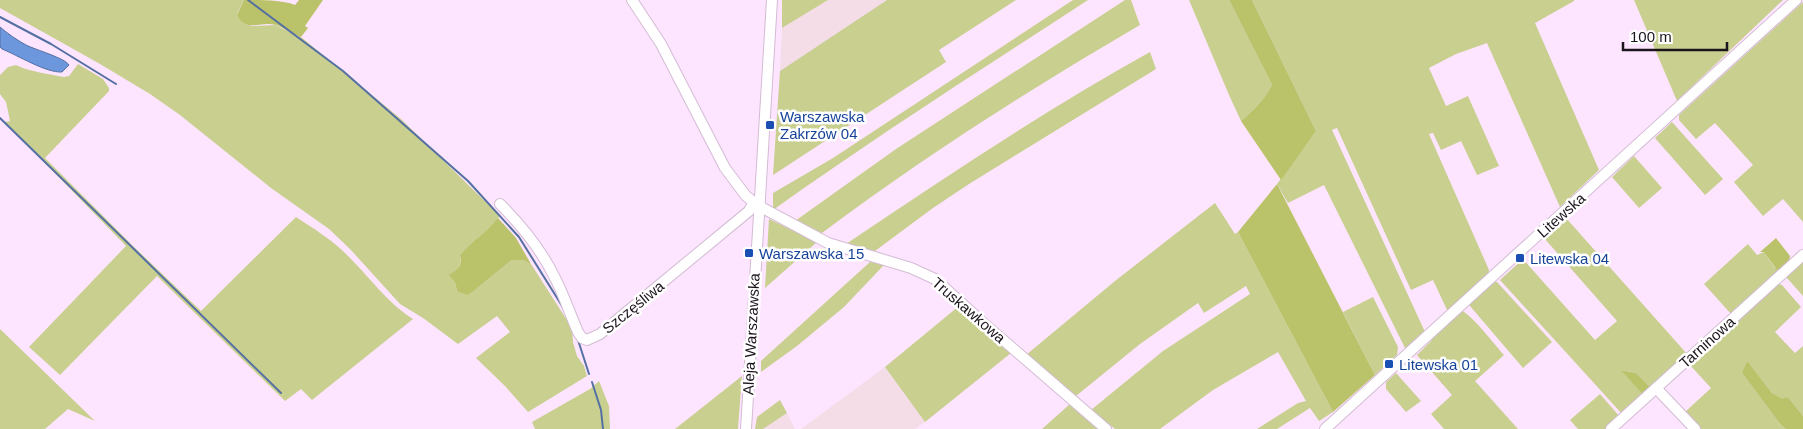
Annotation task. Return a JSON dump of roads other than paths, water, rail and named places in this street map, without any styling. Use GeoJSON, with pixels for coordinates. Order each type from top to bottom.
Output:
{"type":"FeatureCollection","features":[{"type":"Feature","properties":{"kind":"street","name":"Truskawkowa"},"geometry":{"type":"LineString","coordinates":[[632,0],[661,44],[725,168],[746,196],[756,204],[828,243],[911,268],[936,279],[980,320],[1106,429]]}},
{"type":"Feature","properties":{"kind":"street","name":"Aleja Warszawska"},"geometry":{"type":"LineString","coordinates":[[746,429],[756,204],[772,0]]}},
{"type":"Feature","properties":{"kind":"street","name":"Litewska"},"geometry":{"type":"LineString","coordinates":[[1325,429],[1796,0]]}},
{"type":"Feature","properties":{"kind":"street","name":"Szczęśliwa"},"geometry":{"type":"LineString","coordinates":[[500,204],[516,221],[547,263],[555,277],[578,332],[582,338],[588,340],[600,334],[756,204]]}},
{"type":"Feature","properties":{"kind":"street","name":"Tarninowa"},"geometry":{"type":"LineString","coordinates":[[1611,429],[1803,255]]}},
{"type":"Feature","properties":{"kind":"street"},"geometry":{"type":"LineString","coordinates":[[1656,388],[1695,429]]}},
{"type":"Feature","properties":{"kind":"water"},"geometry":{"type":"Polygon","coordinates":[[[0,27],[26,45],[56,57],[69,65],[62,72],[55,72],[2,49],[0,47],[0,27]]]}},
{"type":"Feature","properties":{"kind":"waterway"},"geometry":{"type":"LineString","coordinates":[[248,0],[343,71],[468,181],[519,237],[564,309]]}},
{"type":"Feature","properties":{"kind":"waterway"},"geometry":{"type":"LineString","coordinates":[[0,17],[51,44],[116,84]]}},
{"type":"Feature","properties":{"kind":"waterway"},"geometry":{"type":"LineString","coordinates":[[0,118],[281,393]]}},
{"type":"Feature","properties":{"kind":"waterway"},"geometry":{"type":"LineString","coordinates":[[578,340],[589,374]]}},
{"type":"Feature","properties":{"kind":"waterway"},"geometry":{"type":"LineString","coordinates":[[592,382],[601,410],[603,429]]}},
{"type":"Feature","properties":{"kind":"place","name":"Warszawska Zakrzów 04"},"geometry":{"type":"Point","coordinates":[770,125]}},
{"type":"Feature","properties":{"kind":"place","name":"Warszawska 15"},"geometry":{"type":"Point","coordinates":[749,253]}},
{"type":"Feature","properties":{"kind":"place","name":"Litewska 04"},"geometry":{"type":"Point","coordinates":[1520,258]}},
{"type":"Feature","properties":{"kind":"place","name":"Litewska 01"},"geometry":{"type":"Point","coordinates":[1389,364]}}]}
